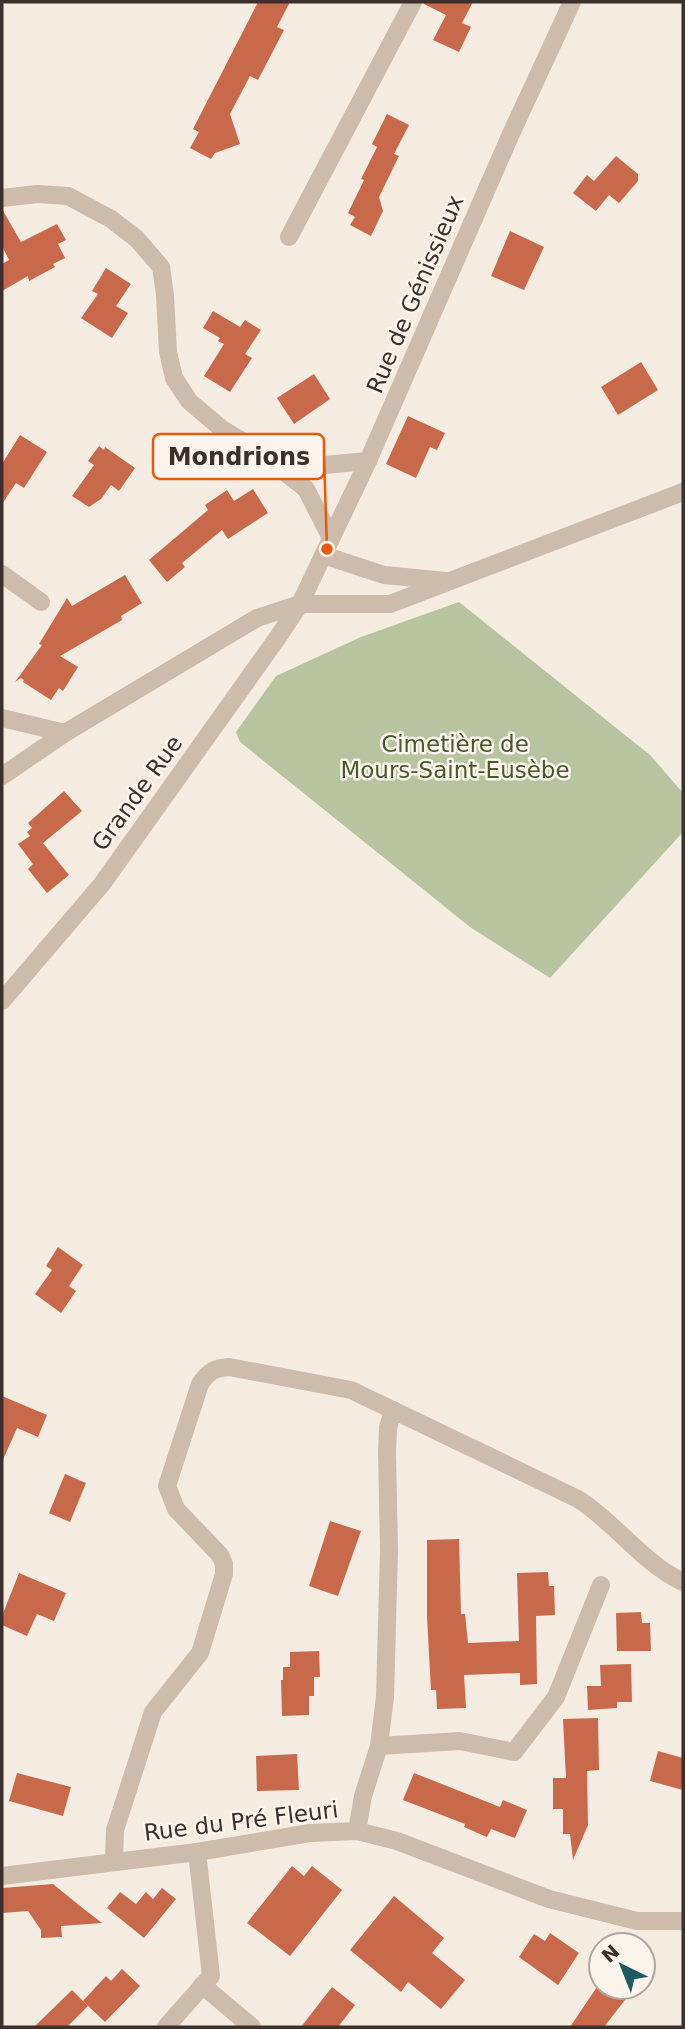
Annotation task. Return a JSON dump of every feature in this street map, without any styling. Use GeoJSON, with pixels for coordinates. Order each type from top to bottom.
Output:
{"type":"FeatureCollection","features":[{"type":"Feature","properties":{"kind":"street"},"geometry":{"type":"LineString","coordinates":[[289,237],[413,2]]}},
{"type":"Feature","properties":{"kind":"street","name":"Rue de Génissieux"},"geometry":{"type":"LineString","coordinates":[[300,604],[368,461],[510,136],[572,2]]}},
{"type":"Feature","properties":{"kind":"street"},"geometry":{"type":"LineString","coordinates":[[2,198],[37,194],[68,196],[111,219],[137,239],[161,268],[168,352],[174,378],[189,401],[222,429],[258,451],[306,489],[331,538]]}},
{"type":"Feature","properties":{"kind":"street"},"geometry":{"type":"LineString","coordinates":[[281,469],[368,461]]}},
{"type":"Feature","properties":{"kind":"street"},"geometry":{"type":"LineString","coordinates":[[2,776],[65,733],[257,618],[300,604],[390,604],[683,492]]}},
{"type":"Feature","properties":{"kind":"street"},"geometry":{"type":"LineString","coordinates":[[323,555],[384,575],[450,581]]}},
{"type":"Feature","properties":{"kind":"street"},"geometry":{"type":"LineString","coordinates":[[2,574],[41,602]]}},
{"type":"Feature","properties":{"kind":"street","name":"Grande Rue"},"geometry":{"type":"LineString","coordinates":[[2,1001],[102,884],[300,604]]}},
{"type":"Feature","properties":{"kind":"street"},"geometry":{"type":"LineString","coordinates":[[2,718],[65,733]]}},
{"type":"Feature","properties":{"kind":"street"},"geometry":{"type":"LineString","coordinates":[[114,1861],[115,1830],[153,1712],[200,1653],[224,1574],[220,1555],[176,1509],[167,1486],[200,1384],[207,1373],[229,1367],[351,1390],[585,1504],[664,1573],[683,1582]]}},
{"type":"Feature","properties":{"kind":"street"},"geometry":{"type":"LineString","coordinates":[[357,1831],[363,1796],[379,1746],[385,1697],[390,1551],[387,1451],[388,1428],[393,1410]]}},
{"type":"Feature","properties":{"kind":"street"},"geometry":{"type":"LineString","coordinates":[[379,1746],[460,1741],[514,1752],[556,1697],[601,1585]]}},
{"type":"Feature","properties":{"kind":"street","name":"Rue du Pré Fleuri"},"geometry":{"type":"LineString","coordinates":[[2,1876],[197,1852],[310,1833],[357,1831],[397,1841],[549,1899],[637,1921],[683,1921]]}},
{"type":"Feature","properties":{"kind":"street"},"geometry":{"type":"LineString","coordinates":[[166,2027],[211,1976],[197,1852]]}},
{"type":"Feature","properties":{"kind":"street"},"geometry":{"type":"LineString","coordinates":[[202,1985],[252,2027]]}},
{"type":"Feature","properties":{"kind":"green space","name":"Cimetière de Mours-Saint-Eusèbe"},"geometry":{"type":"Polygon","coordinates":[[[459,602],[650,755],[683,793],[683,832],[550,978],[470,927],[240,742],[236,732],[276,676],[361,637],[459,602]]]}},
{"type":"Feature","properties":{"kind":"building"},"geometry":{"type":"Polygon","coordinates":[[[258,2],[290,2],[277,27],[284,30],[258,80],[250,76],[230,114],[240,144],[215,153],[211,159],[190,148],[199,132],[193,129],[258,2]]]}},
{"type":"Feature","properties":{"kind":"building"},"geometry":{"type":"Polygon","coordinates":[[[424,2],[473,2],[462,23],[471,27],[459,52],[433,40],[446,15],[424,2]]]}},
{"type":"Feature","properties":{"kind":"building"},"geometry":{"type":"Polygon","coordinates":[[[387,114],[409,125],[394,154],[399,156],[379,197],[383,211],[371,236],[350,225],[355,217],[348,213],[377,147],[372,144],[387,114]]]}},
{"type":"Feature","properties":{"kind":"building"},"geometry":{"type":"Polygon","coordinates":[[[616,156],[638,174],[638,181],[619,203],[609,195],[596,211],[573,193],[587,175],[594,181],[616,156]]]}},
{"type":"Feature","properties":{"kind":"building"},"geometry":{"type":"Polygon","coordinates":[[[2,209],[21,242],[57,224],[66,240],[58,244],[65,258],[53,264],[55,267],[29,281],[28,276],[2,291],[2,264],[9,260],[2,246],[2,209]]]}},
{"type":"Feature","properties":{"kind":"building"},"geometry":{"type":"Polygon","coordinates":[[[510,231],[544,247],[524,290],[491,276],[510,231]]]}},
{"type":"Feature","properties":{"kind":"building"},"geometry":{"type":"Polygon","coordinates":[[[106,268],[131,284],[116,306],[128,313],[112,338],[81,318],[98,294],[92,291],[106,268]]]}},
{"type":"Feature","properties":{"kind":"building"},"geometry":{"type":"Polygon","coordinates":[[[213,311],[240,327],[245,320],[261,330],[245,354],[252,358],[230,392],[204,376],[224,344],[218,341],[220,338],[203,328],[213,311]]]}},
{"type":"Feature","properties":{"kind":"building"},"geometry":{"type":"Polygon","coordinates":[[[641,362],[658,390],[618,415],[601,387],[641,362]]]}},
{"type":"Feature","properties":{"kind":"building"},"geometry":{"type":"Polygon","coordinates":[[[314,374],[330,399],[294,424],[277,398],[314,374]]]}},
{"type":"Feature","properties":{"kind":"building"},"geometry":{"type":"Polygon","coordinates":[[[408,416],[445,433],[437,450],[430,447],[416,478],[386,464],[408,416]]]}},
{"type":"Feature","properties":{"kind":"building"},"geometry":{"type":"Polygon","coordinates":[[[20,435],[47,452],[24,488],[16,483],[2,504],[2,464],[20,435]]]}},
{"type":"Feature","properties":{"kind":"building"},"geometry":{"type":"Polygon","coordinates":[[[99,446],[104,450],[105,447],[135,468],[119,491],[111,485],[101,499],[89,507],[72,496],[94,465],[88,461],[99,446]]]}},
{"type":"Feature","properties":{"kind":"building"},"geometry":{"type":"Polygon","coordinates":[[[253,489],[268,513],[228,539],[222,530],[182,563],[185,567],[167,582],[149,560],[208,510],[205,505],[227,490],[234,501],[253,489]]]}},
{"type":"Feature","properties":{"kind":"building"},"geometry":{"type":"Polygon","coordinates":[[[125,575],[142,603],[121,616],[122,620],[60,656],[78,667],[63,691],[59,688],[51,700],[21,678],[15,682],[42,645],[39,644],[67,598],[72,606],[125,575]]]}},
{"type":"Feature","properties":{"kind":"building"},"geometry":{"type":"Polygon","coordinates":[[[64,791],[82,811],[43,843],[69,875],[47,893],[28,869],[33,864],[18,844],[30,836],[27,832],[32,828],[28,823],[64,791]]]}},
{"type":"Feature","properties":{"kind":"building"},"geometry":{"type":"Polygon","coordinates":[[[58,1247],[83,1265],[69,1286],[76,1291],[61,1313],[35,1294],[52,1270],[46,1266],[58,1247]]]}},
{"type":"Feature","properties":{"kind":"building"},"geometry":{"type":"Polygon","coordinates":[[[2,1396],[47,1415],[38,1437],[17,1428],[2,1462],[2,1396]]]}},
{"type":"Feature","properties":{"kind":"building"},"geometry":{"type":"Polygon","coordinates":[[[65,1474],[86,1483],[70,1522],[49,1513],[65,1474]]]}},
{"type":"Feature","properties":{"kind":"building"},"geometry":{"type":"Polygon","coordinates":[[[330,1521],[361,1531],[338,1596],[309,1586],[330,1521]]]}},
{"type":"Feature","properties":{"kind":"building"},"geometry":{"type":"Polygon","coordinates":[[[459,1539],[461,1614],[465,1614],[468,1643],[519,1641],[517,1573],[548,1572],[549,1586],[554,1586],[555,1615],[536,1616],[537,1684],[520,1685],[520,1673],[464,1675],[466,1708],[437,1709],[436,1690],[431,1690],[427,1540],[459,1539]]]}},
{"type":"Feature","properties":{"kind":"building"},"geometry":{"type":"Polygon","coordinates":[[[19,1573],[66,1593],[54,1621],[37,1614],[27,1636],[2,1625],[2,1616],[19,1573]]]}},
{"type":"Feature","properties":{"kind":"building"},"geometry":{"type":"Polygon","coordinates":[[[641,1612],[642,1623],[650,1623],[651,1651],[617,1651],[616,1613],[641,1612]]]}},
{"type":"Feature","properties":{"kind":"building"},"geometry":{"type":"Polygon","coordinates":[[[319,1651],[320,1677],[314,1677],[314,1696],[309,1696],[309,1715],[282,1716],[281,1680],[283,1667],[290,1667],[290,1652],[319,1651]]]}},
{"type":"Feature","properties":{"kind":"building"},"geometry":{"type":"Polygon","coordinates":[[[631,1664],[632,1702],[617,1702],[617,1708],[588,1710],[587,1686],[601,1686],[600,1665],[631,1664]]]}},
{"type":"Feature","properties":{"kind":"building"},"geometry":{"type":"Polygon","coordinates":[[[598,1718],[599,1770],[587,1771],[588,1825],[573,1860],[570,1834],[563,1834],[563,1809],[553,1809],[553,1778],[566,1778],[563,1719],[598,1718]]]}},
{"type":"Feature","properties":{"kind":"building"},"geometry":{"type":"Polygon","coordinates":[[[658,1751],[683,1758],[683,1790],[650,1781],[658,1751]]]}},
{"type":"Feature","properties":{"kind":"building"},"geometry":{"type":"Polygon","coordinates":[[[297,1754],[299,1790],[257,1791],[256,1756],[297,1754]]]}},
{"type":"Feature","properties":{"kind":"building"},"geometry":{"type":"Polygon","coordinates":[[[17,1773],[71,1787],[63,1816],[9,1801],[17,1773]]]}},
{"type":"Feature","properties":{"kind":"building"},"geometry":{"type":"Polygon","coordinates":[[[414,1773],[500,1807],[503,1800],[527,1810],[515,1838],[491,1829],[487,1837],[464,1827],[465,1824],[403,1800],[414,1773]]]}},
{"type":"Feature","properties":{"kind":"building"},"geometry":{"type":"Polygon","coordinates":[[[292,1866],[304,1876],[312,1866],[342,1890],[290,1956],[247,1923],[292,1866]]]}},
{"type":"Feature","properties":{"kind":"building"},"geometry":{"type":"Polygon","coordinates":[[[53,1884],[102,1923],[61,1926],[62,1937],[41,1938],[41,1930],[28,1911],[2,1913],[2,1888],[53,1884]]]}},
{"type":"Feature","properties":{"kind":"building"},"geometry":{"type":"Polygon","coordinates":[[[162,1888],[176,1899],[144,1938],[107,1908],[120,1892],[136,1904],[146,1892],[153,1899],[162,1888]]]}},
{"type":"Feature","properties":{"kind":"building"},"geometry":{"type":"Polygon","coordinates":[[[394,1896],[444,1938],[432,1953],[465,1980],[441,2009],[408,1982],[401,1992],[350,1950],[394,1896]]]}},
{"type":"Feature","properties":{"kind":"building"},"geometry":{"type":"Polygon","coordinates":[[[550,1933],[579,1953],[558,1985],[519,1957],[534,1934],[545,1941],[550,1933]]]}},
{"type":"Feature","properties":{"kind":"building"},"geometry":{"type":"Polygon","coordinates":[[[122,1969],[140,1986],[105,2022],[83,2001],[106,1976],[111,1981],[122,1969]]]}},
{"type":"Feature","properties":{"kind":"building"},"geometry":{"type":"Polygon","coordinates":[[[332,1987],[355,2005],[338,2027],[301,2027],[332,1987]]]}},
{"type":"Feature","properties":{"kind":"building"},"geometry":{"type":"Polygon","coordinates":[[[72,1990],[88,2006],[67,2027],[34,2027],[72,1990]]]}},
{"type":"Feature","properties":{"kind":"building"},"geometry":{"type":"Polygon","coordinates":[[[588,2001],[624,2001],[604,2027],[570,2027],[588,2001]]]}},
{"type":"Feature","properties":{"kind":"place","name":"Mondrions"},"geometry":{"type":"Point","coordinates":[327,549]}}]}
